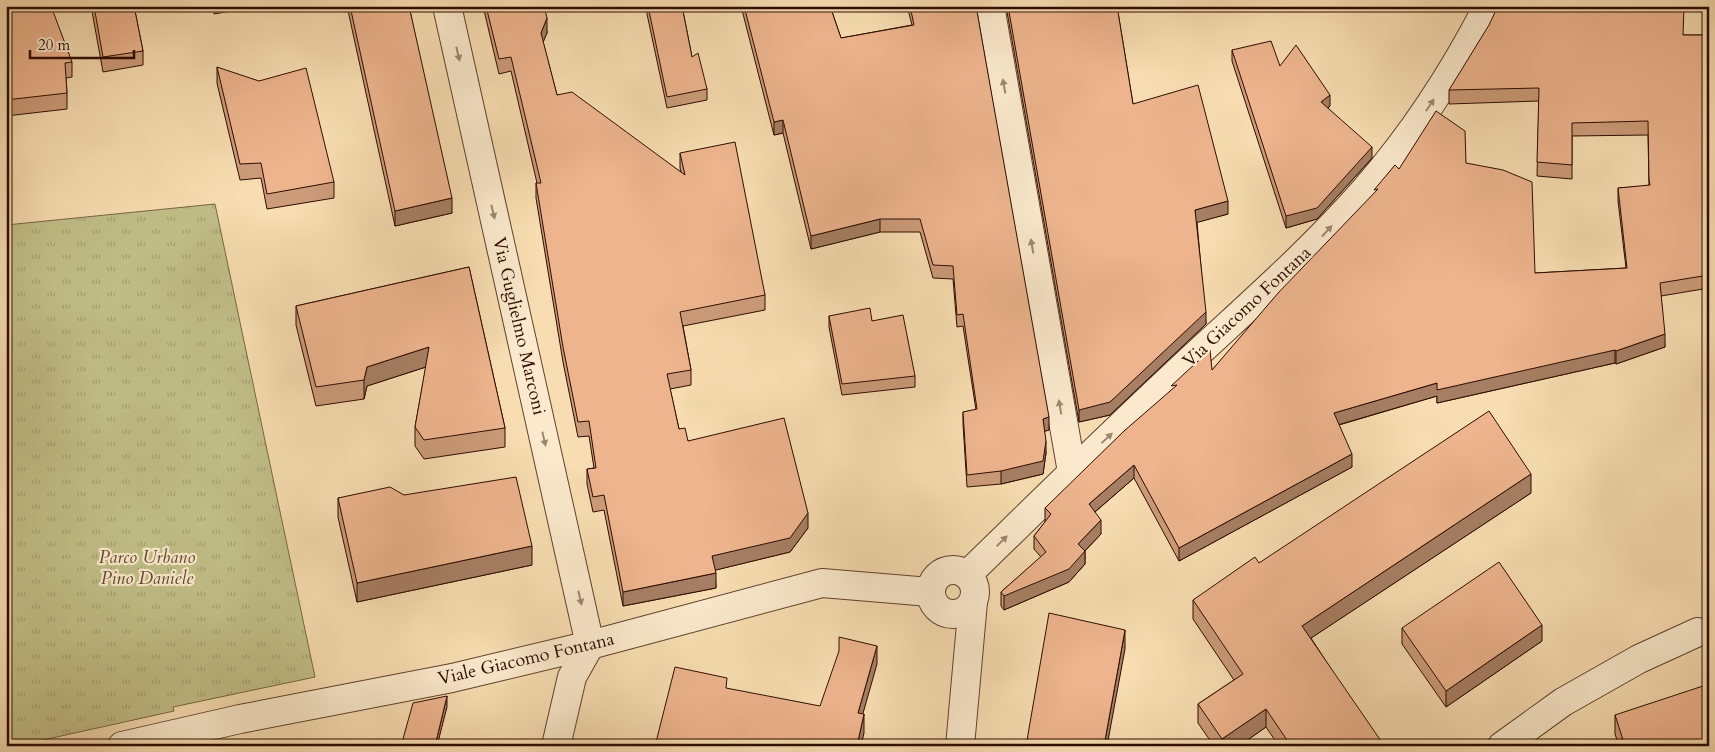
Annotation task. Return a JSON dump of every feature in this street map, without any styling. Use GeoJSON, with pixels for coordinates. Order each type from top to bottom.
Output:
{"type":"FeatureCollection","features":[{"type":"Feature","properties":{"kind":"street","name":"Via Guglielmo Marconi"},"geometry":{"type":"LineString","coordinates":[[447,6],[590,645]]}},
{"type":"Feature","properties":{"kind":"street"},"geometry":{"type":"LineString","coordinates":[[990,6],[1072,472]]}},
{"type":"Feature","properties":{"kind":"street","name":"Via Giacomo Fontana"},"geometry":{"type":"LineString","coordinates":[[968,575],[1072,472],[1316,242],[1365,190],[1431,104],[1488,6]]}},
{"type":"Feature","properties":{"kind":"street"},"geometry":{"type":"LineString","coordinates":[[960,746],[975,587],[968,575],[954,570],[940,573],[931,585],[930,592],[935,607],[941,612],[956,614],[963,612],[973,602]]}},
{"type":"Feature","properties":{"kind":"street","name":"Viale Giacomo Fontana"},"geometry":{"type":"LineString","coordinates":[[122,746],[226,734],[590,645],[822,583],[930,592]]}},
{"type":"Feature","properties":{"kind":"street"},"geometry":{"type":"LineString","coordinates":[[1502,746],[1563,702],[1639,659],[1698,632]]}},
{"type":"Feature","properties":{"kind":"street"},"geometry":{"type":"LineString","coordinates":[[556,746],[572,677],[590,645]]}},
{"type":"Feature","properties":{"kind":"green space","name":"Parco Urbano Pino Daniele"},"geometry":{"type":"Polygon","coordinates":[[[215,204],[315,677],[173,707],[174,711],[16,746],[6,746],[6,225],[215,204]]]}},
{"type":"Feature","properties":{"kind":"building"},"geometry":{"type":"Polygon","coordinates":[[[6,6],[51,6],[72,62],[65,63],[67,93],[6,100],[6,6]]]}},
{"type":"Feature","properties":{"kind":"building"},"geometry":{"type":"Polygon","coordinates":[[[94,6],[134,6],[143,51],[103,57],[94,6]]]}},
{"type":"Feature","properties":{"kind":"building"},"geometry":{"type":"Polygon","coordinates":[[[350,6],[409,6],[452,198],[395,211],[350,6]]]}},
{"type":"Feature","properties":{"kind":"building"},"geometry":{"type":"Polygon","coordinates":[[[486,6],[544,6],[547,18],[541,33],[557,95],[572,92],[685,175],[680,153],[735,142],[765,295],[680,312],[691,370],[667,374],[679,429],[685,428],[688,441],[784,418],[808,513],[790,538],[712,556],[716,573],[623,592],[604,495],[593,497],[587,469],[596,468],[589,421],[578,422],[563,347],[536,183],[541,183],[511,57],[499,59],[486,6]]]}},
{"type":"Feature","properties":{"kind":"building"},"geometry":{"type":"Polygon","coordinates":[[[648,6],[682,6],[692,57],[698,53],[707,89],[667,97],[648,6]]]}},
{"type":"Feature","properties":{"kind":"building"},"geometry":{"type":"Polygon","coordinates":[[[744,6],[830,6],[841,38],[914,25],[910,6],[976,6],[1049,417],[1043,419],[1046,441],[1043,461],[1001,471],[967,475],[963,412],[977,409],[963,314],[957,315],[953,266],[933,265],[920,219],[880,219],[811,236],[783,120],[774,122],[744,6]]]}},
{"type":"Feature","properties":{"kind":"building"},"geometry":{"type":"Polygon","coordinates":[[[1008,6],[1117,6],[1133,104],[1198,85],[1228,201],[1195,210],[1206,312],[1110,402],[1079,410],[1008,6]]]}},
{"type":"Feature","properties":{"kind":"building"},"geometry":{"type":"Polygon","coordinates":[[[1498,6],[1684,6],[1683,35],[1709,35],[1709,275],[1660,283],[1665,334],[1616,351],[1437,390],[1437,383],[1334,413],[1352,454],[1179,548],[1134,465],[1089,504],[1101,520],[1078,544],[1085,551],[1069,569],[1004,596],[1001,592],[1046,552],[1034,536],[1051,514],[1045,508],[1124,431],[1177,385],[1171,386],[1210,350],[1212,370],[1279,292],[1378,189],[1374,190],[1395,165],[1399,169],[1436,111],[1465,131],[1466,163],[1503,170],[1532,182],[1535,273],[1627,268],[1618,188],[1650,185],[1648,121],[1572,123],[1572,165],[1537,162],[1539,88],[1449,90],[1489,25],[1498,6]]]}},
{"type":"Feature","properties":{"kind":"building"},"geometry":{"type":"Polygon","coordinates":[[[1271,41],[1280,66],[1296,45],[1330,95],[1321,102],[1372,147],[1317,208],[1286,216],[1232,50],[1271,41]]]}},
{"type":"Feature","properties":{"kind":"building"},"geometry":{"type":"Polygon","coordinates":[[[217,67],[259,81],[306,68],[334,182],[267,194],[261,163],[240,164],[217,67]]]}},
{"type":"Feature","properties":{"kind":"building"},"geometry":{"type":"Polygon","coordinates":[[[469,267],[505,428],[424,440],[415,427],[429,347],[367,367],[364,380],[316,387],[296,306],[469,267]]]}},
{"type":"Feature","properties":{"kind":"building"},"geometry":{"type":"Polygon","coordinates":[[[870,308],[872,321],[903,315],[915,376],[842,384],[829,316],[870,308]]]}},
{"type":"Feature","properties":{"kind":"building"},"geometry":{"type":"Polygon","coordinates":[[[1489,411],[1531,474],[1302,626],[1381,741],[1373,746],[1291,746],[1266,709],[1222,739],[1198,704],[1243,674],[1193,600],[1255,557],[1259,563],[1489,411]]]}},
{"type":"Feature","properties":{"kind":"building"},"geometry":{"type":"Polygon","coordinates":[[[516,477],[532,546],[357,583],[338,498],[390,487],[404,495],[516,477]]]}},
{"type":"Feature","properties":{"kind":"building"},"geometry":{"type":"Polygon","coordinates":[[[1499,562],[1542,625],[1446,691],[1402,628],[1499,562]]]}},
{"type":"Feature","properties":{"kind":"building"},"geometry":{"type":"Polygon","coordinates":[[[1049,613],[1125,630],[1104,746],[1026,746],[1049,613]]]}},
{"type":"Feature","properties":{"kind":"building"},"geometry":{"type":"Polygon","coordinates":[[[839,637],[877,646],[858,713],[864,714],[857,746],[655,746],[675,667],[727,678],[726,688],[820,706],[839,651],[839,637]]]}},
{"type":"Feature","properties":{"kind":"building"},"geometry":{"type":"Polygon","coordinates":[[[1709,684],[1709,746],[1625,746],[1615,715],[1709,684]]]}},
{"type":"Feature","properties":{"kind":"building"},"geometry":{"type":"Polygon","coordinates":[[[447,696],[435,746],[401,746],[413,703],[447,696]]]}}]}
